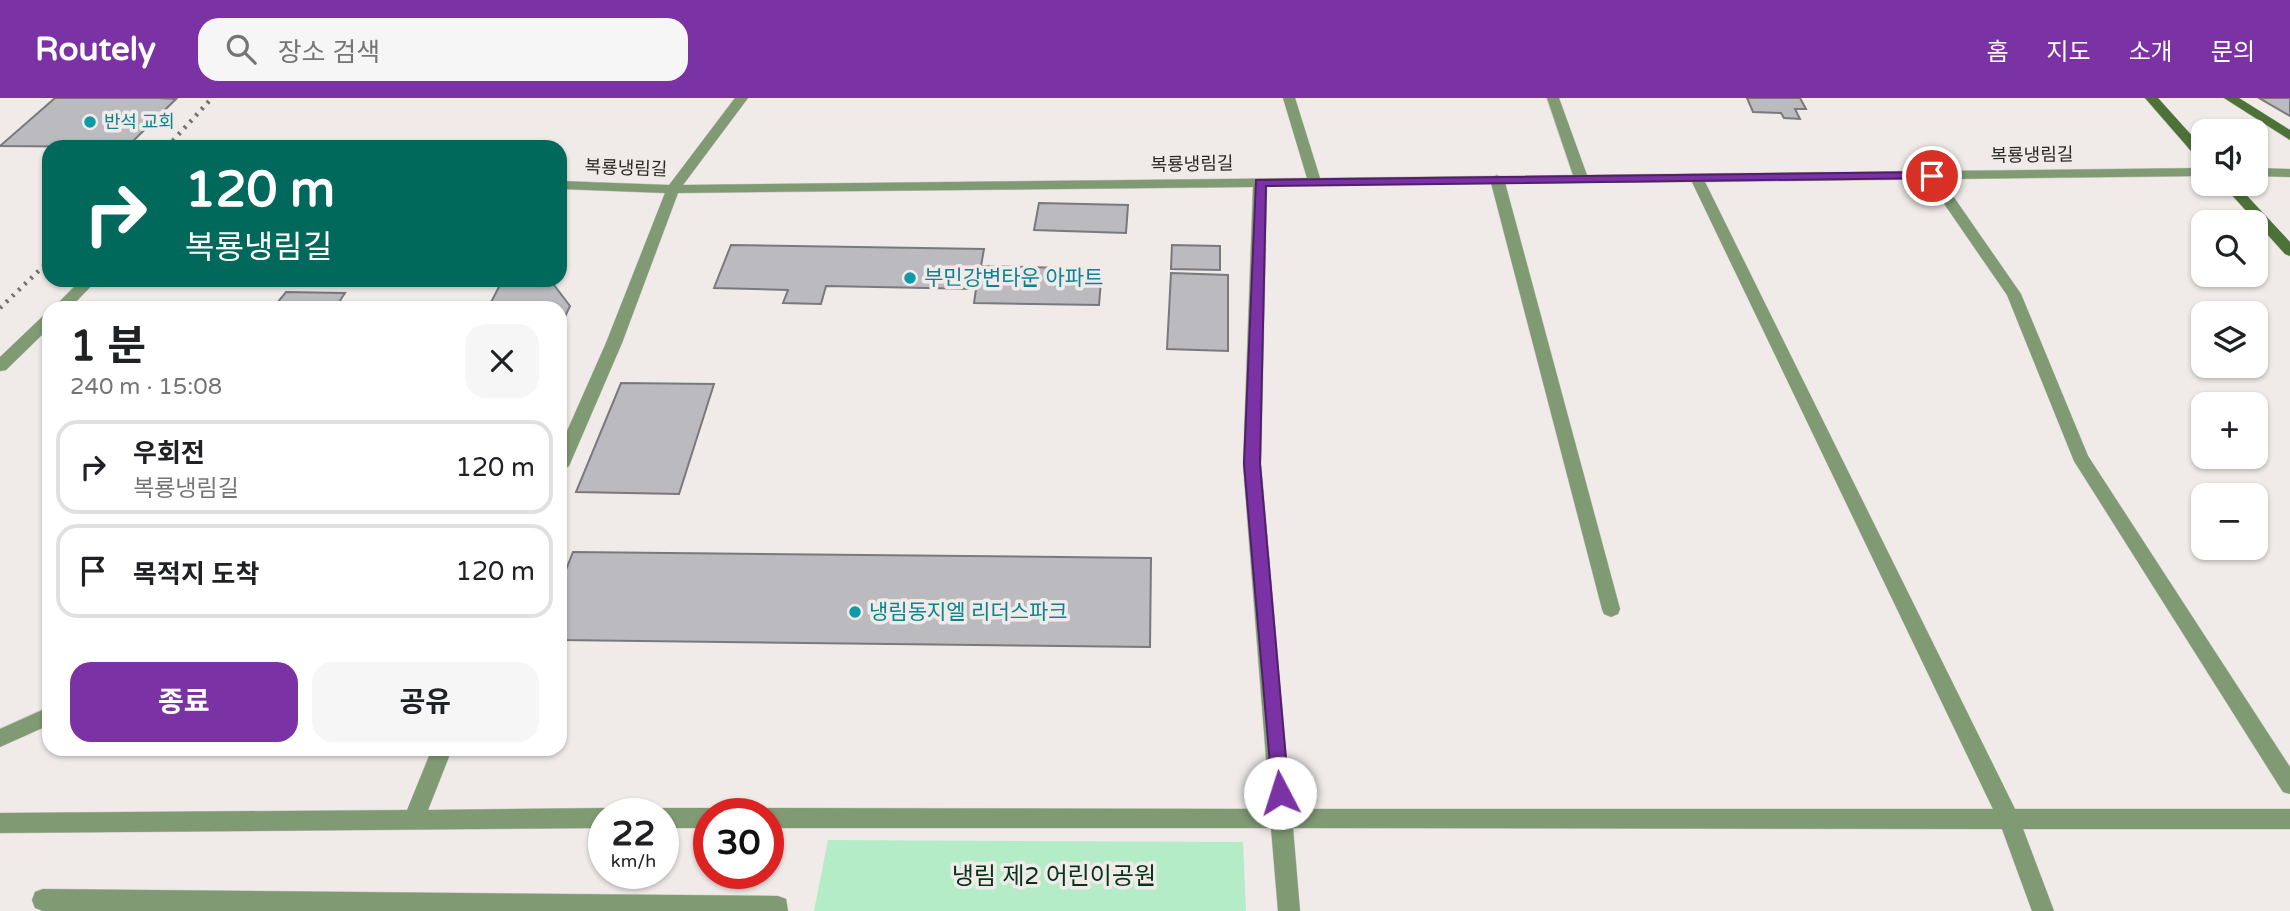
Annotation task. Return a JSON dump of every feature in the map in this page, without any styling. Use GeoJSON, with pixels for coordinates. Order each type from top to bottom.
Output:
{"type":"FeatureCollection","features":[{"type":"Feature","properties":{"kind":"street"},"geometry":{"type":"LineString","coordinates":[[567,450],[614,343],[673,189],[742,98]]}},
{"type":"Feature","properties":{"kind":"street"},"geometry":{"type":"LineString","coordinates":[[1289,98],[1314,180]]}},
{"type":"Feature","properties":{"kind":"street"},"geometry":{"type":"LineString","coordinates":[[1553,98],[1581,178]]}},
{"type":"Feature","properties":{"kind":"street"},"geometry":{"type":"LineString","coordinates":[[2151,98],[2191,143]]}},
{"type":"Feature","properties":{"kind":"street"},"geometry":{"type":"LineString","coordinates":[[2230,98],[2290,136]]}},
{"type":"Feature","properties":{"kind":"street","name":"복룡냉림길"},"geometry":{"type":"LineString","coordinates":[[567,185],[673,189],[2191,172]]}},
{"type":"Feature","properties":{"kind":"street"},"geometry":{"type":"LineString","coordinates":[[2268,172],[2290,173]]}},
{"type":"Feature","properties":{"kind":"street"},"geometry":{"type":"LineString","coordinates":[[1932,176],[2014,294],[2080,457],[2290,785]]}},
{"type":"Feature","properties":{"kind":"street"},"geometry":{"type":"LineString","coordinates":[[1696,177],[2008,817],[2043,911]]}},
{"type":"Feature","properties":{"kind":"street"},"geometry":{"type":"LineString","coordinates":[[1497,179],[1611,610]]}},
{"type":"Feature","properties":{"kind":"street"},"geometry":{"type":"LineString","coordinates":[[1260,182],[1252,464],[1289,911]]}},
{"type":"Feature","properties":{"kind":"street"},"geometry":{"type":"LineString","coordinates":[[2240,196],[2290,251]]}},
{"type":"Feature","properties":{"kind":"street"},"geometry":{"type":"LineString","coordinates":[[68,301],[83,287]]}},
{"type":"Feature","properties":{"kind":"street"},"geometry":{"type":"LineString","coordinates":[[0,366],[42,326]]}},
{"type":"Feature","properties":{"kind":"street"},"geometry":{"type":"LineString","coordinates":[[0,738],[42,719]]}},
{"type":"Feature","properties":{"kind":"street"},"geometry":{"type":"LineString","coordinates":[[414,818],[439,756]]}},
{"type":"Feature","properties":{"kind":"street"},"geometry":{"type":"LineString","coordinates":[[0,823],[588,818]]}},
{"type":"Feature","properties":{"kind":"street"},"geometry":{"type":"LineString","coordinates":[[784,818],[2290,819]]}},
{"type":"Feature","properties":{"kind":"street"},"geometry":{"type":"LineString","coordinates":[[43,900],[778,907],[777,911]]}},
{"type":"Feature","properties":{"kind":"green space","name":"냉림 제2 어린이공원"},"geometry":{"type":"Polygon","coordinates":[[[828,840],[1243,842],[1246,911],[814,911],[828,840]]]}},
{"type":"Feature","properties":{"kind":"building","name":"반석 교회"},"geometry":{"type":"Polygon","coordinates":[[[55,98],[176,99],[134,140],[42,140],[42,146],[0,146],[55,98]]]}},
{"type":"Feature","properties":{"kind":"building"},"geometry":{"type":"Polygon","coordinates":[[[1747,98],[1800,98],[1806,109],[1795,109],[1800,119],[1784,118],[1781,113],[1753,112],[1747,98]]]}},
{"type":"Feature","properties":{"kind":"building"},"geometry":{"type":"Polygon","coordinates":[[[2259,98],[2290,98],[2290,116],[2259,98]]]}},
{"type":"Feature","properties":{"kind":"building"},"geometry":{"type":"Polygon","coordinates":[[[1039,203],[1128,205],[1126,233],[1034,230],[1039,203]]]}},
{"type":"Feature","properties":{"kind":"building","name":"부민강변타운 아파트"},"geometry":{"type":"Polygon","coordinates":[[[731,245],[984,249],[981,266],[1102,269],[1099,305],[974,303],[976,289],[826,286],[821,304],[783,303],[788,290],[714,288],[731,245]]]}},
{"type":"Feature","properties":{"kind":"building"},"geometry":{"type":"Polygon","coordinates":[[[1172,245],[1220,246],[1220,270],[1171,269],[1172,245]]]}},
{"type":"Feature","properties":{"kind":"building"},"geometry":{"type":"Polygon","coordinates":[[[1171,273],[1228,275],[1228,351],[1167,349],[1171,273]]]}},
{"type":"Feature","properties":{"kind":"building"},"geometry":{"type":"Polygon","coordinates":[[[499,287],[556,287],[566,301],[492,301],[499,287]]]}},
{"type":"Feature","properties":{"kind":"building"},"geometry":{"type":"Polygon","coordinates":[[[286,292],[345,293],[340,301],[279,301],[286,292]]]}},
{"type":"Feature","properties":{"kind":"building"},"geometry":{"type":"Polygon","coordinates":[[[621,383],[714,384],[679,494],[576,492],[621,383]]]}},
{"type":"Feature","properties":{"kind":"building","name":"냉림동지엘 리더스파크"},"geometry":{"type":"Polygon","coordinates":[[[573,552],[1151,558],[1150,647],[567,640],[567,567],[573,552]]]}},
{"type":"Feature","properties":{"kind":"railway"},"geometry":{"type":"LineString","coordinates":[[173,140],[212,98]]}},
{"type":"Feature","properties":{"kind":"railway"},"geometry":{"type":"LineString","coordinates":[[0,308],[42,268]]}},
{"type":"Feature","properties":{"kind":"place","name":"반석 교회"},"geometry":{"type":"Point","coordinates":[90,122]}},
{"type":"Feature","properties":{"kind":"place","name":"부민강변타운 아파트"},"geometry":{"type":"Point","coordinates":[910,278]}},
{"type":"Feature","properties":{"kind":"place","name":"냉림동지엘 리더스파크"},"geometry":{"type":"Point","coordinates":[855,612]}},
{"type":"Feature","properties":{"kind":"route"},"geometry":{"type":"LineString","coordinates":[[1280,793],[1252,464],[1260,182],[1932,176]]}}]}
